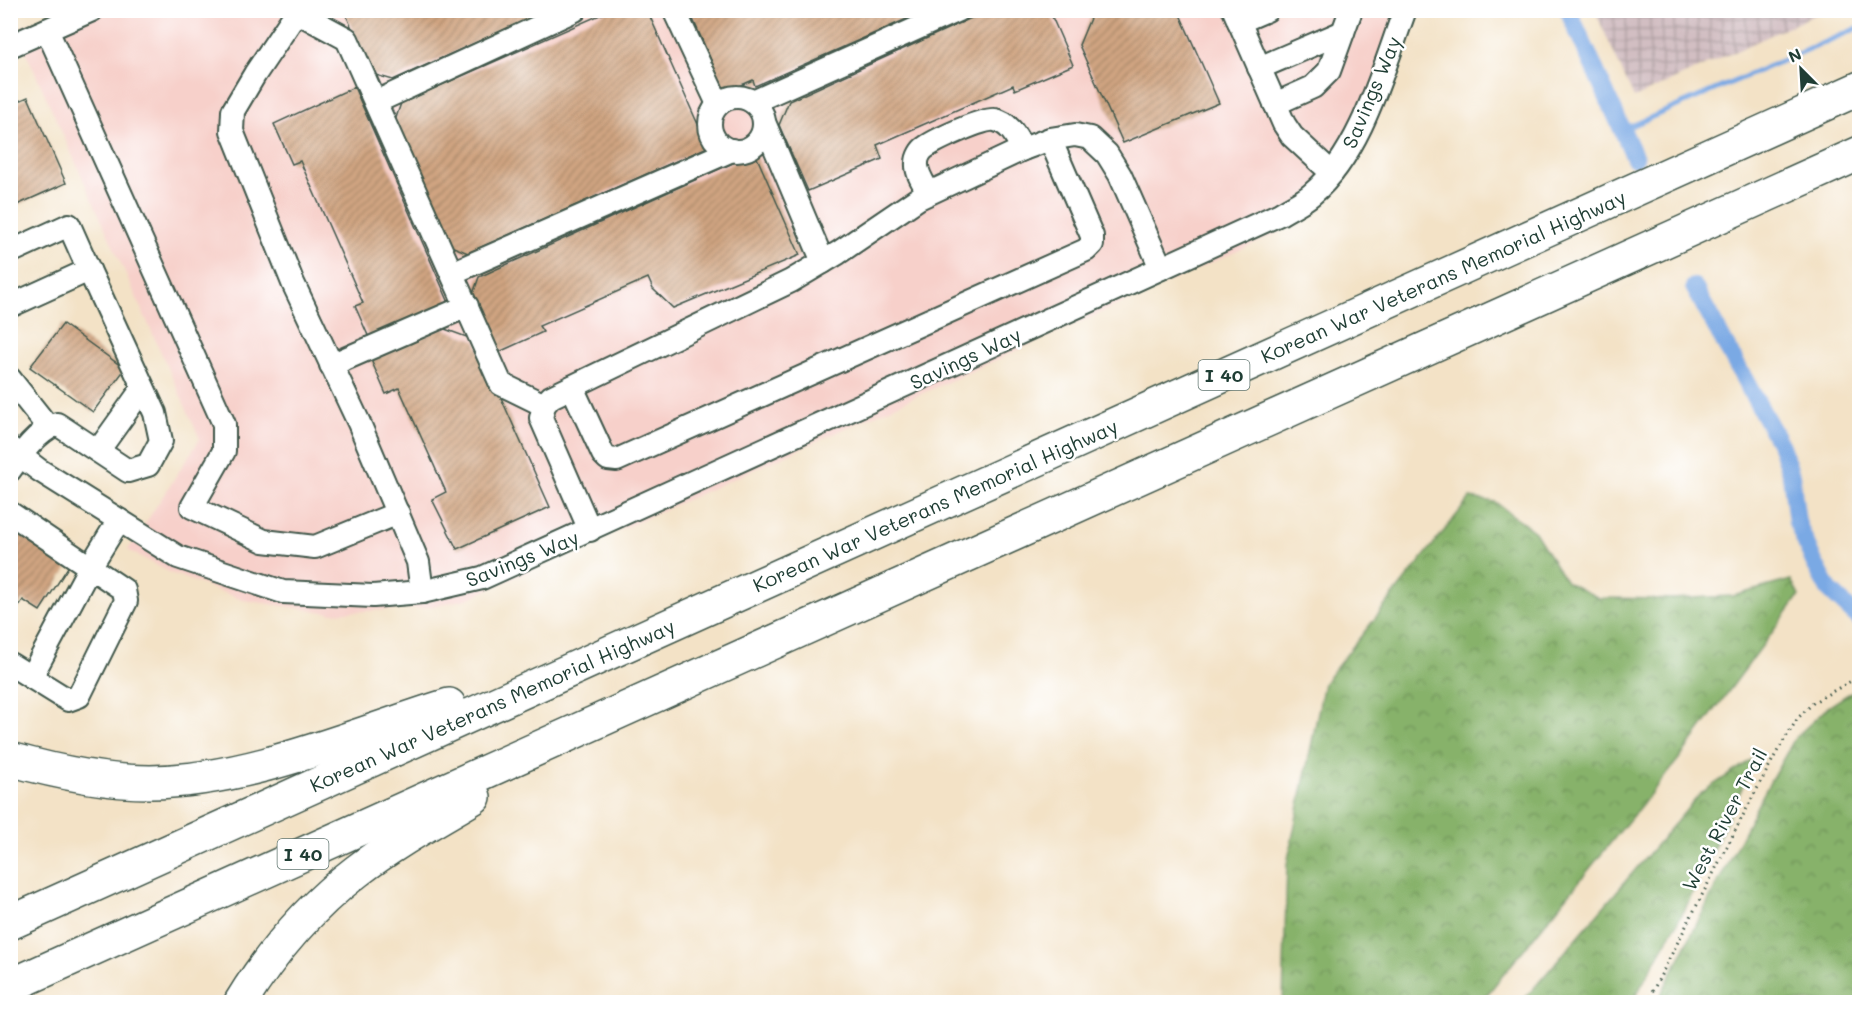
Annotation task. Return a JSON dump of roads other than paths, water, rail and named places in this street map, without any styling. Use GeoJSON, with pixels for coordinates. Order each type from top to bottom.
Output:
{"type":"FeatureCollection","features":[{"type":"Feature","properties":{"kind":"highway","name":"Korean War Veterans Memorial Highway"},"geometry":{"type":"LineString","coordinates":[[10,923],[1860,88]]}},
{"type":"Feature","properties":{"kind":"highway","name":"I 40"},"geometry":{"type":"LineString","coordinates":[[10,986],[1860,153]]}},
{"type":"Feature","properties":{"kind":"highway"},"geometry":{"type":"LineString","coordinates":[[10,759],[60,772],[149,782],[239,771],[291,758],[380,726],[588,662]]}},
{"type":"Feature","properties":{"kind":"highway"},"geometry":{"type":"LineString","coordinates":[[241,1002],[288,938],[308,915],[356,872],[427,825],[596,722]]}},
{"type":"Feature","properties":{"kind":"street"},"geometry":{"type":"LineString","coordinates":[[11,44],[92,10]]}},
{"type":"Feature","properties":{"kind":"street"},"geometry":{"type":"LineString","coordinates":[[376,102],[575,10]]}},
{"type":"Feature","properties":{"kind":"street"},"geometry":{"type":"LineString","coordinates":[[674,10],[718,104]]}},
{"type":"Feature","properties":{"kind":"street"},"geometry":{"type":"LineString","coordinates":[[753,102],[958,10]]}},
{"type":"Feature","properties":{"kind":"street"},"geometry":{"type":"LineString","coordinates":[[1267,10],[1236,16],[1275,104],[1292,136],[1332,173]]}},
{"type":"Feature","properties":{"kind":"street"},"geometry":{"type":"LineString","coordinates":[[1275,104],[1313,87],[1329,70],[1351,10]]}},
{"type":"Feature","properties":{"kind":"street","name":"Savings Way"},"geometry":{"type":"LineString","coordinates":[[14,458],[39,470],[178,557],[283,592],[373,596],[422,592],[482,578],[1280,214],[1312,195],[1351,147],[1366,114],[1405,10]]}},
{"type":"Feature","properties":{"kind":"street"},"geometry":{"type":"LineString","coordinates":[[422,592],[418,562],[398,513],[359,423],[293,283],[232,132],[233,111],[298,11],[347,39],[501,384],[544,405]]}},
{"type":"Feature","properties":{"kind":"street"},"geometry":{"type":"LineString","coordinates":[[47,30],[224,424],[224,451],[192,507],[264,542],[315,547],[398,513]]}},
{"type":"Feature","properties":{"kind":"street"},"geometry":{"type":"LineString","coordinates":[[1259,68],[1343,32]]}},
{"type":"Feature","properties":{"kind":"street"},"geometry":{"type":"LineString","coordinates":[[764,122],[759,139],[744,150],[732,150],[718,144],[710,128],[710,120],[718,104],[725,99],[742,97],[753,102],[762,113],[823,262]]}},
{"type":"Feature","properties":{"kind":"street"},"geometry":{"type":"LineString","coordinates":[[928,193],[918,172],[919,155],[926,147],[982,120],[994,119],[1004,123],[1012,129],[1023,150]]}},
{"type":"Feature","properties":{"kind":"street"},"geometry":{"type":"LineString","coordinates":[[590,530],[541,418],[544,405],[551,397],[791,280],[823,262],[928,193],[1050,139],[1075,135],[1090,138],[1107,154],[1120,175],[1161,268]]}},
{"type":"Feature","properties":{"kind":"street"},"geometry":{"type":"LineString","coordinates":[[572,387],[603,454],[608,459],[617,460],[1086,250],[1092,244],[1092,236],[1050,139]]}},
{"type":"Feature","properties":{"kind":"street"},"geometry":{"type":"LineString","coordinates":[[452,273],[732,150]]}},
{"type":"Feature","properties":{"kind":"street"},"geometry":{"type":"LineString","coordinates":[[10,252],[69,225],[155,413],[161,441],[148,465],[128,471],[57,424],[48,427],[14,458]]}},
{"type":"Feature","properties":{"kind":"street"},"geometry":{"type":"LineString","coordinates":[[10,306],[89,270]]}},
{"type":"Feature","properties":{"kind":"street"},"geometry":{"type":"LineString","coordinates":[[331,365],[467,306]]}},
{"type":"Feature","properties":{"kind":"street"},"geometry":{"type":"LineString","coordinates":[[10,379],[48,427]]}},
{"type":"Feature","properties":{"kind":"street"},"geometry":{"type":"LineString","coordinates":[[98,451],[143,388]]}},
{"type":"Feature","properties":{"kind":"street"},"geometry":{"type":"LineString","coordinates":[[10,513],[124,590],[126,600],[79,696],[68,700],[10,664]]}},
{"type":"Feature","properties":{"kind":"street"},"geometry":{"type":"LineString","coordinates":[[31,677],[90,567],[119,520]]}},
{"type":"Feature","properties":{"kind":"waterway"},"geometry":{"type":"LineString","coordinates":[[1568,10],[1635,158]]}},
{"type":"Feature","properties":{"kind":"waterway"},"geometry":{"type":"LineString","coordinates":[[1622,130],[1860,27]]}},
{"type":"Feature","properties":{"kind":"waterway"},"geometry":{"type":"LineString","coordinates":[[1694,287],[1781,446],[1791,475],[1797,522],[1814,562],[1829,590],[1860,619]]}}]}
